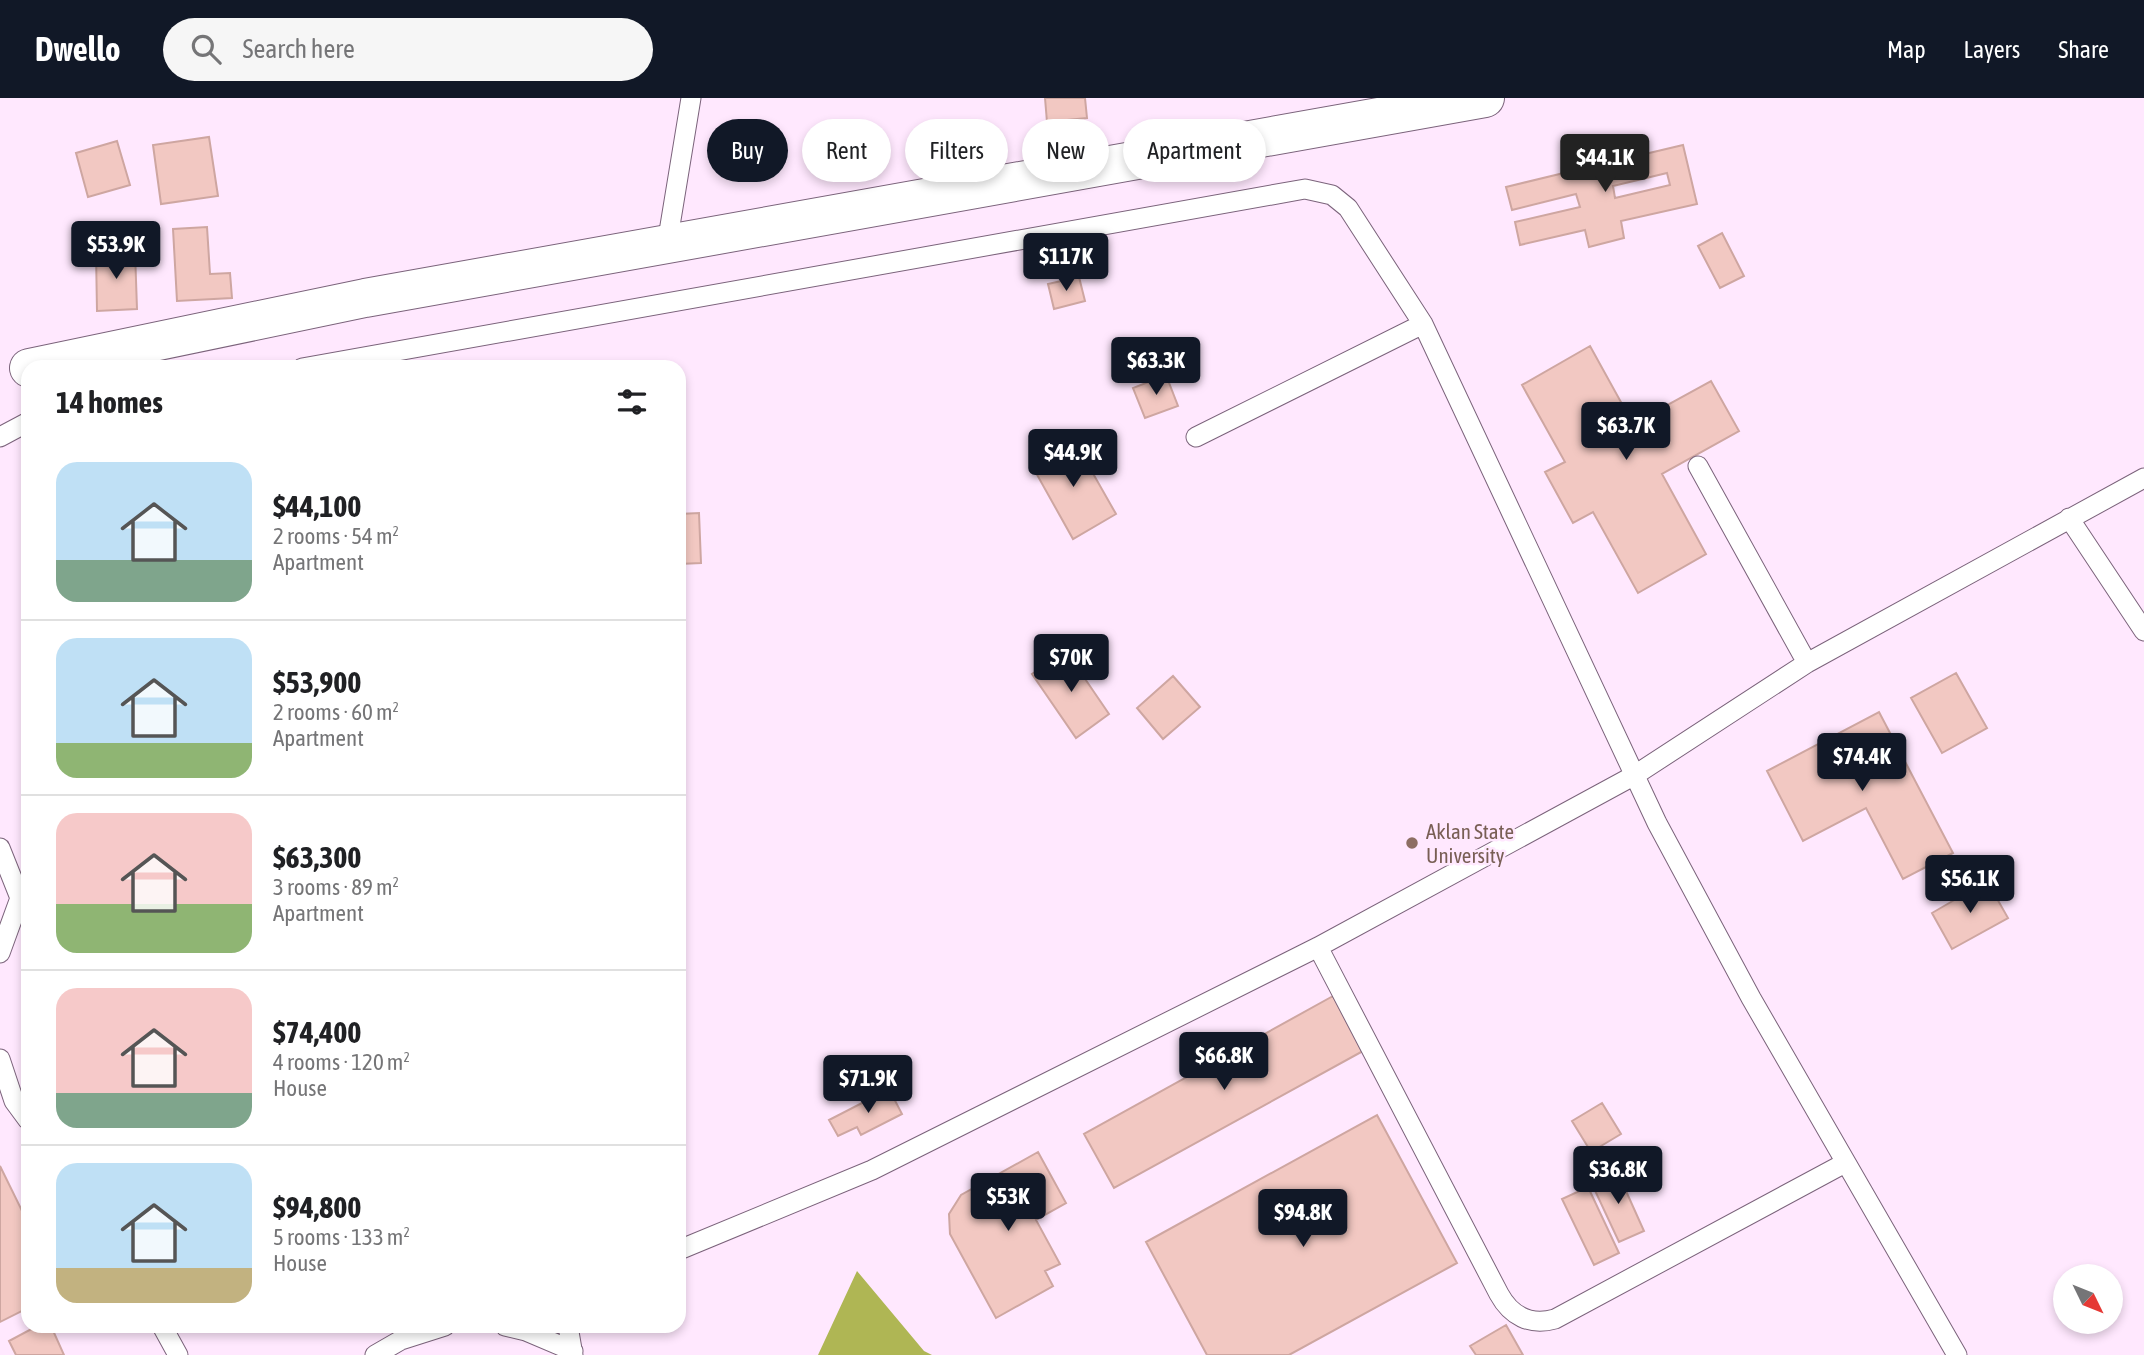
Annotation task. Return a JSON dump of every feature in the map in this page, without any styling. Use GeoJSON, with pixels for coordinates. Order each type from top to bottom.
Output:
{"type":"FeatureCollection","features":[{"type":"Feature","properties":{"kind":"street"},"geometry":{"type":"LineString","coordinates":[[67,360],[365,298],[1485,98]]}},
{"type":"Feature","properties":{"kind":"street"},"geometry":{"type":"LineString","coordinates":[[0,374],[21,370]]}},
{"type":"Feature","properties":{"kind":"lane"},"geometry":{"type":"LineString","coordinates":[[667,244],[691,98]]}},
{"type":"Feature","properties":{"kind":"lane"},"geometry":{"type":"LineString","coordinates":[[347,360],[1305,189],[1332,195],[1348,208],[1423,324],[1635,775],[1751,998],[1957,1355]]}},
{"type":"Feature","properties":{"kind":"lane"},"geometry":{"type":"LineString","coordinates":[[1195,437],[1423,324]]}},
{"type":"Feature","properties":{"kind":"lane"},"geometry":{"type":"LineString","coordinates":[[0,437],[21,426]]}},
{"type":"Feature","properties":{"kind":"lane"},"geometry":{"type":"LineString","coordinates":[[1698,466],[1807,663]]}},
{"type":"Feature","properties":{"kind":"lane"},"geometry":{"type":"LineString","coordinates":[[686,1247],[872,1170],[1318,947],[1635,775],[1807,663],[2144,478]]}},
{"type":"Feature","properties":{"kind":"lane"},"geometry":{"type":"LineString","coordinates":[[2069,519],[2144,631]]}},
{"type":"Feature","properties":{"kind":"lane"},"geometry":{"type":"LineString","coordinates":[[0,848],[21,889]]}},
{"type":"Feature","properties":{"kind":"lane"},"geometry":{"type":"LineString","coordinates":[[0,953],[21,902]]}},
{"type":"Feature","properties":{"kind":"lane"},"geometry":{"type":"LineString","coordinates":[[1318,947],[1499,1294],[1515,1315],[1526,1320],[1555,1319],[1845,1163]]}},
{"type":"Feature","properties":{"kind":"lane"},"geometry":{"type":"LineString","coordinates":[[0,1059],[7,1105],[21,1116]]}},
{"type":"Feature","properties":{"kind":"lane"},"geometry":{"type":"LineString","coordinates":[[166,1333],[178,1355]]}},
{"type":"Feature","properties":{"kind":"lane"},"geometry":{"type":"LineString","coordinates":[[375,1355],[414,1333]]}},
{"type":"Feature","properties":{"kind":"lane"},"geometry":{"type":"LineString","coordinates":[[401,1340],[422,1333]]}},
{"type":"Feature","properties":{"kind":"lane"},"geometry":{"type":"LineString","coordinates":[[530,1333],[573,1353]]}},
{"type":"Feature","properties":{"kind":"lane"},"geometry":{"type":"LineString","coordinates":[[569,1333],[573,1353]]}},
{"type":"Feature","properties":{"kind":"green space"},"geometry":{"type":"Polygon","coordinates":[[[857,1271],[924,1351],[932,1355],[818,1355],[857,1271]]]}},
{"type":"Feature","properties":{"kind":"building"},"geometry":{"type":"Polygon","coordinates":[[[1045,98],[1085,98],[1087,118],[1047,119],[1045,98]]]}},
{"type":"Feature","properties":{"kind":"building"},"geometry":{"type":"Polygon","coordinates":[[[209,137],[218,196],[161,204],[153,145],[209,137]]]}},
{"type":"Feature","properties":{"kind":"building"},"geometry":{"type":"Polygon","coordinates":[[[117,141],[130,185],[88,197],[76,153],[117,141]]]}},
{"type":"Feature","properties":{"kind":"building"},"geometry":{"type":"Polygon","coordinates":[[[1603,145],[1607,163],[1683,145],[1697,204],[1621,221],[1624,238],[1589,247],[1585,230],[1520,245],[1515,222],[1580,207],[1576,194],[1512,210],[1506,187],[1572,171],[1567,154],[1603,145]],[[1667,173],[1613,186],[1615,198],[1670,185],[1667,173]]]}},
{"type":"Feature","properties":{"kind":"building"},"geometry":{"type":"Polygon","coordinates":[[[207,227],[210,274],[230,273],[232,298],[177,301],[173,229],[207,227]]]}},
{"type":"Feature","properties":{"kind":"building"},"geometry":{"type":"Polygon","coordinates":[[[1722,233],[1744,276],[1720,288],[1698,246],[1722,233]]]}},
{"type":"Feature","properties":{"kind":"building"},"geometry":{"type":"Polygon","coordinates":[[[135,251],[137,309],[97,311],[96,253],[135,251]]]}},
{"type":"Feature","properties":{"kind":"building"},"geometry":{"type":"Polygon","coordinates":[[[1079,277],[1085,301],[1054,309],[1048,284],[1079,277]]]}},
{"type":"Feature","properties":{"kind":"building"},"geometry":{"type":"Polygon","coordinates":[[[1590,346],[1633,424],[1711,381],[1739,431],[1662,474],[1706,554],[1638,593],[1593,512],[1573,523],[1545,472],[1565,462],[1522,385],[1590,346]]]}},
{"type":"Feature","properties":{"kind":"building"},"geometry":{"type":"Polygon","coordinates":[[[1166,375],[1178,406],[1145,418],[1133,388],[1166,375]]]}},
{"type":"Feature","properties":{"kind":"building"},"geometry":{"type":"Polygon","coordinates":[[[1074,440],[1116,514],[1073,539],[1031,464],[1074,440]]]}},
{"type":"Feature","properties":{"kind":"building"},"geometry":{"type":"Polygon","coordinates":[[[699,513],[701,563],[686,564],[686,514],[699,513]]]}},
{"type":"Feature","properties":{"kind":"building"},"geometry":{"type":"Polygon","coordinates":[[[1066,651],[1109,714],[1076,738],[1032,674],[1066,651]]]}},
{"type":"Feature","properties":{"kind":"building"},"geometry":{"type":"Polygon","coordinates":[[[1956,673],[1987,728],[1942,753],[1911,698],[1956,673]]]}},
{"type":"Feature","properties":{"kind":"building"},"geometry":{"type":"Polygon","coordinates":[[[1173,676],[1200,707],[1163,739],[1137,708],[1173,676]]]}},
{"type":"Feature","properties":{"kind":"building"},"geometry":{"type":"Polygon","coordinates":[[[1879,712],[1953,853],[1903,879],[1866,808],[1803,841],[1767,771],[1879,712]]]}},
{"type":"Feature","properties":{"kind":"building"},"geometry":{"type":"Polygon","coordinates":[[[1987,881],[2008,918],[1952,949],[1932,913],[1987,881]]]}},
{"type":"Feature","properties":{"kind":"building"},"geometry":{"type":"Polygon","coordinates":[[[1333,996],[1363,1051],[1114,1188],[1084,1134],[1333,996]]]}},
{"type":"Feature","properties":{"kind":"building"},"geometry":{"type":"Polygon","coordinates":[[[889,1089],[902,1114],[861,1135],[857,1127],[838,1136],[829,1120],[889,1089]]]}},
{"type":"Feature","properties":{"kind":"building"},"geometry":{"type":"Polygon","coordinates":[[[1602,1103],[1621,1134],[1591,1152],[1572,1121],[1602,1103]]]}},
{"type":"Feature","properties":{"kind":"building"},"geometry":{"type":"Polygon","coordinates":[[[1377,1115],[1457,1263],[1289,1355],[1207,1355],[1146,1242],[1377,1115]]]}},
{"type":"Feature","properties":{"kind":"building"},"geometry":{"type":"Polygon","coordinates":[[[1038,1152],[1066,1203],[1036,1220],[1060,1264],[1045,1271],[1053,1286],[996,1318],[950,1234],[949,1214],[961,1195],[1038,1152]]]}},
{"type":"Feature","properties":{"kind":"building"},"geometry":{"type":"Polygon","coordinates":[[[0,1166],[21,1209],[21,1312],[0,1322],[0,1166]]]}},
{"type":"Feature","properties":{"kind":"building"},"geometry":{"type":"Polygon","coordinates":[[[1617,1171],[1644,1231],[1619,1242],[1591,1182],[1617,1171]]]}},
{"type":"Feature","properties":{"kind":"building"},"geometry":{"type":"Polygon","coordinates":[[[1588,1187],[1619,1253],[1594,1265],[1562,1199],[1588,1187]]]}},
{"type":"Feature","properties":{"kind":"building"},"geometry":{"type":"Polygon","coordinates":[[[1506,1325],[1523,1355],[1476,1355],[1470,1346],[1506,1325]]]}},
{"type":"Feature","properties":{"kind":"building"},"geometry":{"type":"Polygon","coordinates":[[[24,1333],[54,1333],[64,1355],[16,1355],[9,1341],[24,1333]]]}},
{"type":"Feature","properties":{"kind":"place","name":"Aklan State University"},"geometry":{"type":"Point","coordinates":[1412,843]}}]}
